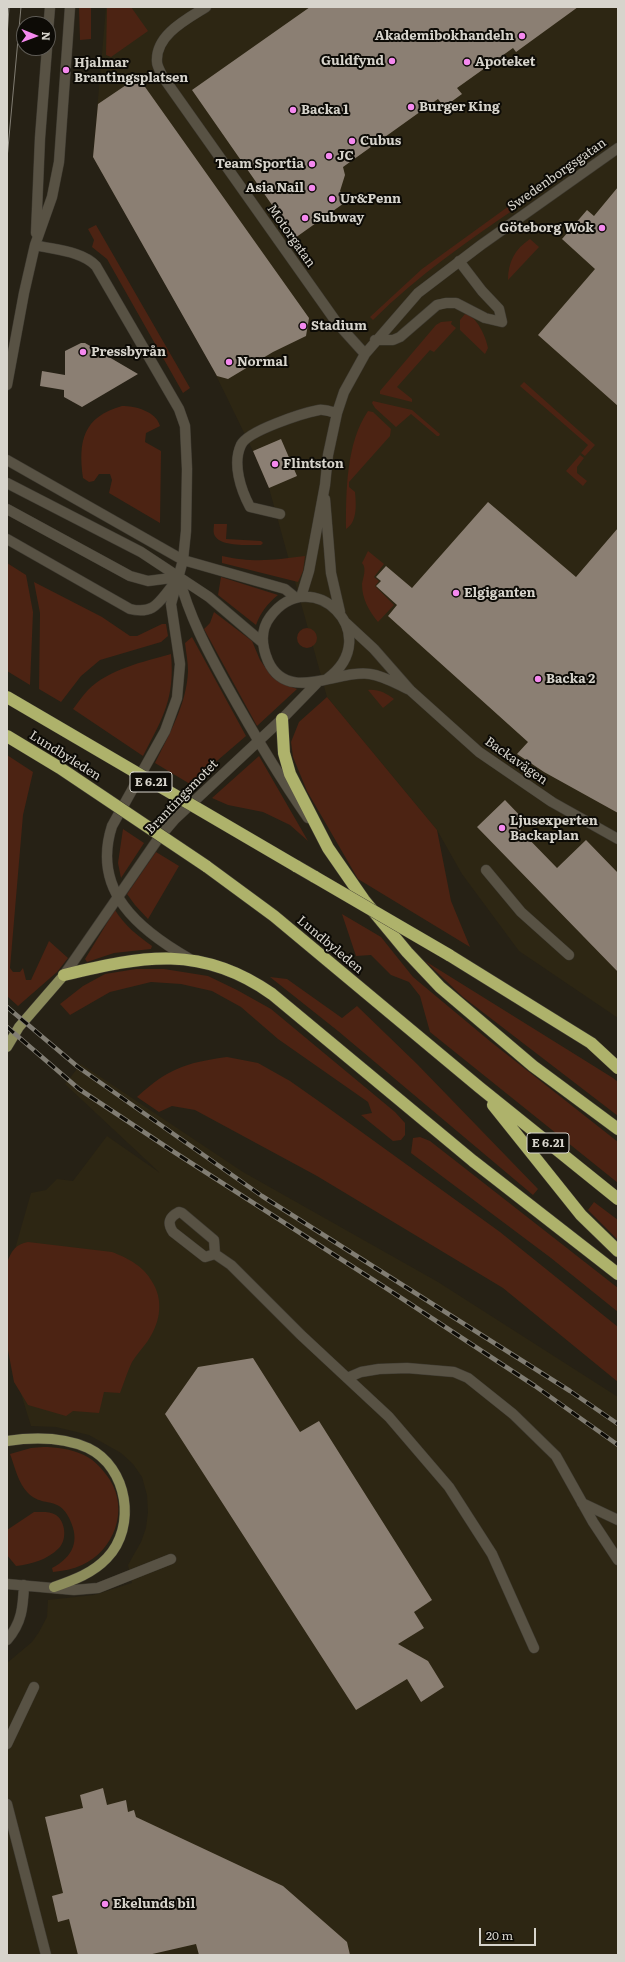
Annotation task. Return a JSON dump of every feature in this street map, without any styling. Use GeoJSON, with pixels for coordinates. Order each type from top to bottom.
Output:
{"type":"FeatureCollection","features":[{"type":"Feature","properties":{"kind":"highway","name":"Lundbyleden"},"geometry":{"type":"LineString","coordinates":[[7,697],[449,955],[591,1044],[618,1068]]}},
{"type":"Feature","properties":{"kind":"highway"},"geometry":{"type":"LineString","coordinates":[[282,719],[282,740],[286,764],[328,848],[364,900],[407,952],[440,987],[533,1066],[618,1129]]}},
{"type":"Feature","properties":{"kind":"highway","name":"Lundbyleden"},"geometry":{"type":"LineString","coordinates":[[7,736],[60,768],[206,866],[274,916],[478,1087],[618,1199]]}},
{"type":"Feature","properties":{"kind":"highway"},"geometry":{"type":"LineString","coordinates":[[64,975],[117,962],[147,959],[190,959],[234,972],[251,979],[272,994],[473,1161],[618,1274]]}},
{"type":"Feature","properties":{"kind":"highway"},"geometry":{"type":"LineString","coordinates":[[591,1044],[618,1057]]}},
{"type":"Feature","properties":{"kind":"highway"},"geometry":{"type":"LineString","coordinates":[[478,1087],[581,1215],[618,1251]]}},
{"type":"Feature","properties":{"kind":"main road"},"geometry":{"type":"LineString","coordinates":[[7,1047],[19,1027],[64,975]]}},
{"type":"Feature","properties":{"kind":"main road"},"geometry":{"type":"LineString","coordinates":[[7,1030],[19,1027]]}},
{"type":"Feature","properties":{"kind":"main road"},"geometry":{"type":"LineString","coordinates":[[7,1441],[48,1439],[63,1441],[89,1449],[99,1455],[108,1465],[122,1489],[126,1512],[124,1527],[118,1543],[108,1558],[93,1571],[54,1587]]}},
{"type":"Feature","properties":{"kind":"street"},"geometry":{"type":"LineString","coordinates":[[7,385],[35,245],[52,197],[59,162],[70,7]]}},
{"type":"Feature","properties":{"kind":"street","name":"Motorgatan"},"geometry":{"type":"LineString","coordinates":[[206,7],[177,27],[167,36],[160,47],[157,62],[163,77],[337,323],[365,354]]}},
{"type":"Feature","properties":{"kind":"street"},"geometry":{"type":"LineString","coordinates":[[35,245],[39,196],[40,138],[46,56]]}},
{"type":"Feature","properties":{"kind":"street","name":"Swedenborgsgatan"},"geometry":{"type":"LineString","coordinates":[[298,598],[309,571],[325,486],[328,455],[337,413],[344,392],[365,354],[375,340],[418,293],[618,148]]}},
{"type":"Feature","properties":{"kind":"street"},"geometry":{"type":"LineString","coordinates":[[35,245],[83,257],[91,260],[96,266],[179,408],[185,426],[186,523],[183,560],[171,604],[180,664],[180,679],[177,698],[165,731],[112,826],[107,841],[106,855],[110,880],[134,919],[151,935],[190,959]]}},
{"type":"Feature","properties":{"kind":"street"},"geometry":{"type":"LineString","coordinates":[[375,340],[393,340],[400,337],[437,305],[446,303],[456,303],[485,318],[502,322],[499,309],[482,291],[459,262]]}},
{"type":"Feature","properties":{"kind":"street"},"geometry":{"type":"LineString","coordinates":[[280,514],[250,507],[245,498],[239,474],[237,456],[241,443],[255,432],[291,418],[320,410],[337,413]]}},
{"type":"Feature","properties":{"kind":"street"},"geometry":{"type":"LineString","coordinates":[[7,460],[183,560],[285,589],[298,598]]}},
{"type":"Feature","properties":{"kind":"street"},"geometry":{"type":"LineString","coordinates":[[7,483],[141,552],[210,597],[263,643]]}},
{"type":"Feature","properties":{"kind":"street","name":"Swedenborgsgatan"},"geometry":{"type":"LineString","coordinates":[[325,486],[331,573],[340,613]]}},
{"type":"Feature","properties":{"kind":"street"},"geometry":{"type":"LineString","coordinates":[[7,509],[130,576],[148,581],[179,577]]}},
{"type":"Feature","properties":{"kind":"street"},"geometry":{"type":"LineString","coordinates":[[7,539],[116,602],[137,611],[149,610],[154,607],[179,577]]}},
{"type":"Feature","properties":{"kind":"street"},"geometry":{"type":"LineString","coordinates":[[179,577],[185,602],[206,648],[257,741],[328,848]]}},
{"type":"Feature","properties":{"kind":"street"},"geometry":{"type":"LineString","coordinates":[[298,598],[322,600],[332,605],[340,613],[346,622],[349,638],[347,654],[343,664],[326,679],[317,683],[295,682],[285,678],[269,663],[263,643],[264,631],[268,619],[275,610],[285,602],[298,598]]}},
{"type":"Feature","properties":{"kind":"street","name":"Backavägen"},"geometry":{"type":"LineString","coordinates":[[346,622],[374,649],[410,690],[479,752],[552,802],[618,839]]}},
{"type":"Feature","properties":{"kind":"street","name":"Backavägen"},"geometry":{"type":"LineString","coordinates":[[326,679],[370,674],[391,680],[410,690]]}},
{"type":"Feature","properties":{"kind":"street","name":"Brantingsmotet"},"geometry":{"type":"LineString","coordinates":[[64,975],[118,895],[158,839],[175,819],[282,719],[317,683]]}},
{"type":"Feature","properties":{"kind":"street"},"geometry":{"type":"LineString","coordinates":[[486,870],[521,912],[569,955]]}},
{"type":"Feature","properties":{"kind":"street"},"geometry":{"type":"LineString","coordinates":[[215,1254],[214,1240],[182,1213],[179,1212],[173,1215],[169,1220],[169,1227],[173,1232],[205,1257],[215,1254],[232,1265],[389,1417],[449,1487],[492,1554],[534,1648]]}},
{"type":"Feature","properties":{"kind":"street"},"geometry":{"type":"LineString","coordinates":[[347,1378],[379,1369],[407,1368],[454,1372],[468,1378],[514,1414],[556,1456],[582,1503],[618,1560]]}},
{"type":"Feature","properties":{"kind":"street"},"geometry":{"type":"LineString","coordinates":[[582,1503],[618,1520]]}},
{"type":"Feature","properties":{"kind":"street"},"geometry":{"type":"LineString","coordinates":[[7,1584],[54,1587],[74,1590],[98,1588],[171,1558]]}},
{"type":"Feature","properties":{"kind":"street"},"geometry":{"type":"LineString","coordinates":[[7,1640],[19,1623],[22,1614],[24,1585]]}},
{"type":"Feature","properties":{"kind":"street"},"geometry":{"type":"LineString","coordinates":[[7,1744],[34,1687]]}},
{"type":"Feature","properties":{"kind":"street"},"geometry":{"type":"LineString","coordinates":[[7,1804],[46,1955]]}},
{"type":"Feature","properties":{"kind":"shaded area"},"geometry":{"type":"Polygon","coordinates":[[[79,7],[91,7],[91,39],[80,40],[79,7]]]}},
{"type":"Feature","properties":{"kind":"shaded area"},"geometry":{"type":"Polygon","coordinates":[[[106,7],[618,7],[618,1018],[519,951],[462,874],[437,830],[327,697],[269,488],[253,451],[211,365],[93,157],[106,7]]]}},
{"type":"Feature","properties":{"kind":"shaded area"},"geometry":{"type":"Polygon","coordinates":[[[107,7],[131,7],[148,31],[111,57],[106,55],[107,7]]]}},
{"type":"Feature","properties":{"kind":"shaded area"},"geometry":{"type":"Polygon","coordinates":[[[597,144],[599,148],[559,177],[556,173],[597,144]]]}},
{"type":"Feature","properties":{"kind":"shaded area"},"geometry":{"type":"Polygon","coordinates":[[[520,198],[523,199],[522,204],[426,273],[373,320],[370,317],[422,269],[520,198]]]}},
{"type":"Feature","properties":{"kind":"shaded area"},"geometry":{"type":"Polygon","coordinates":[[[96,225],[190,388],[183,393],[107,259],[92,247],[94,240],[88,229],[96,225]]]}},
{"type":"Feature","properties":{"kind":"shaded area"},"geometry":{"type":"Polygon","coordinates":[[[530,239],[539,247],[508,280],[509,267],[513,256],[520,247],[530,239]]]}},
{"type":"Feature","properties":{"kind":"shaded area"},"geometry":{"type":"Polygon","coordinates":[[[465,314],[477,323],[483,333],[488,348],[485,354],[460,330],[460,320],[465,314]]]}},
{"type":"Feature","properties":{"kind":"shaded area"},"geometry":{"type":"Polygon","coordinates":[[[452,321],[451,324],[456,328],[434,352],[430,350],[397,387],[412,399],[412,402],[380,394],[380,391],[436,325],[441,322],[452,321]]]}},
{"type":"Feature","properties":{"kind":"shaded area"},"geometry":{"type":"Polygon","coordinates":[[[524,382],[595,445],[585,456],[581,453],[588,445],[520,386],[524,382]]]}},
{"type":"Feature","properties":{"kind":"shaded area"},"geometry":{"type":"Polygon","coordinates":[[[373,401],[412,410],[440,434],[439,436],[437,436],[411,414],[396,427],[375,408],[372,403],[373,401]]]}},
{"type":"Feature","properties":{"kind":"shaded area"},"geometry":{"type":"Polygon","coordinates":[[[122,406],[139,408],[150,413],[158,421],[160,426],[146,433],[145,442],[161,451],[160,523],[109,493],[112,480],[110,474],[99,474],[94,481],[89,482],[83,478],[82,453],[86,432],[91,424],[99,417],[122,406]]]}},
{"type":"Feature","properties":{"kind":"shaded area"},"geometry":{"type":"Polygon","coordinates":[[[368,411],[373,412],[391,429],[390,436],[349,482],[349,487],[355,492],[356,507],[353,522],[346,529],[346,499],[351,453],[355,438],[368,411]]]}},
{"type":"Feature","properties":{"kind":"shaded area"},"geometry":{"type":"Polygon","coordinates":[[[580,455],[584,458],[577,467],[577,473],[587,481],[583,486],[566,471],[580,455]]]}},
{"type":"Feature","properties":{"kind":"shaded area"},"geometry":{"type":"Polygon","coordinates":[[[214,524],[227,524],[226,539],[261,541],[263,543],[261,545],[242,545],[221,541],[214,534],[214,524]]]}},
{"type":"Feature","properties":{"kind":"shaded area"},"geometry":{"type":"Polygon","coordinates":[[[368,551],[384,564],[374,577],[379,581],[375,586],[394,605],[378,622],[367,604],[362,589],[364,568],[362,563],[368,551]]]}},
{"type":"Feature","properties":{"kind":"shaded area"},"geometry":{"type":"Polygon","coordinates":[[[222,556],[244,560],[274,560],[305,556],[303,571],[298,582],[222,563],[222,556]]]}},
{"type":"Feature","properties":{"kind":"shaded area"},"geometry":{"type":"Polygon","coordinates":[[[7,563],[26,575],[33,612],[30,685],[7,671],[7,563]]]}},
{"type":"Feature","properties":{"kind":"shaded area"},"geometry":{"type":"Polygon","coordinates":[[[221,577],[278,595],[265,608],[256,625],[218,595],[221,577]]]}},
{"type":"Feature","properties":{"kind":"shaded area"},"geometry":{"type":"Polygon","coordinates":[[[34,582],[102,617],[130,636],[137,636],[162,624],[166,624],[168,636],[161,642],[100,660],[81,676],[61,702],[39,689],[40,613],[34,582]]]}},
{"type":"Feature","properties":{"kind":"shaded area"},"geometry":{"type":"Polygon","coordinates":[[[214,612],[252,641],[260,660],[272,677],[297,689],[257,726],[204,629],[210,623],[214,612]]]}},
{"type":"Feature","properties":{"kind":"shaded area"},"geometry":{"type":"Polygon","coordinates":[[[307,628],[314,631],[317,638],[314,645],[307,648],[300,645],[297,638],[300,631],[307,628]]]}},
{"type":"Feature","properties":{"kind":"shaded area"},"geometry":{"type":"Polygon","coordinates":[[[192,637],[246,736],[190,784],[155,763],[181,707],[187,683],[188,671],[185,643],[192,637]]]}},
{"type":"Feature","properties":{"kind":"shaded area"},"geometry":{"type":"Polygon","coordinates":[[[171,654],[171,683],[166,707],[143,756],[73,709],[88,690],[96,683],[116,671],[171,654]]]}},
{"type":"Feature","properties":{"kind":"shaded area"},"geometry":{"type":"Polygon","coordinates":[[[368,690],[382,692],[394,699],[383,708],[368,690]]]}},
{"type":"Feature","properties":{"kind":"shaded area"},"geometry":{"type":"Polygon","coordinates":[[[327,697],[437,830],[451,901],[470,947],[358,879],[307,791],[293,757],[291,742],[299,722],[327,697]]]}},
{"type":"Feature","properties":{"kind":"shaded area"},"geometry":{"type":"Polygon","coordinates":[[[7,755],[33,772],[23,815],[10,968],[13,972],[20,972],[23,968],[26,980],[31,980],[49,941],[68,958],[57,972],[18,1006],[7,996],[7,755]]]}},
{"type":"Feature","properties":{"kind":"shaded area"},"geometry":{"type":"Polygon","coordinates":[[[259,756],[308,841],[290,825],[263,812],[228,805],[212,798],[259,756]]]}},
{"type":"Feature","properties":{"kind":"shaded area"},"geometry":{"type":"Polygon","coordinates":[[[123,829],[144,843],[121,878],[118,863],[123,829]]]}},
{"type":"Feature","properties":{"kind":"shaded area"},"geometry":{"type":"Polygon","coordinates":[[[156,852],[179,866],[148,919],[127,894],[156,852]]]}},
{"type":"Feature","properties":{"kind":"shaded area"},"geometry":{"type":"Polygon","coordinates":[[[115,910],[127,926],[152,946],[151,949],[114,953],[87,962],[85,959],[115,910]]]}},
{"type":"Feature","properties":{"kind":"shaded area"},"geometry":{"type":"Polygon","coordinates":[[[342,914],[381,937],[413,977],[491,1042],[618,1142],[618,1183],[430,1032],[420,996],[409,982],[391,975],[371,955],[356,956],[342,914]]]}},
{"type":"Feature","properties":{"kind":"shaded area"},"geometry":{"type":"Polygon","coordinates":[[[425,961],[618,1082],[618,1116],[463,997],[425,961]]]}},
{"type":"Feature","properties":{"kind":"shaded area"},"geometry":{"type":"Polygon","coordinates":[[[136,969],[164,969],[208,976],[271,1009],[395,1112],[405,1123],[405,1135],[401,1140],[393,1141],[361,1115],[372,1113],[368,1102],[278,1039],[241,1007],[212,991],[181,984],[151,982],[110,992],[70,1015],[60,1004],[83,986],[105,974],[136,969]]]}},
{"type":"Feature","properties":{"kind":"shaded area"},"geometry":{"type":"Polygon","coordinates":[[[270,977],[287,979],[342,1018],[357,1006],[417,1064],[538,1189],[533,1195],[338,1031],[270,977]]]}},
{"type":"Feature","properties":{"kind":"shaded area"},"geometry":{"type":"Polygon","coordinates":[[[227,1057],[258,1063],[290,1081],[500,1232],[618,1327],[618,1382],[503,1288],[317,1176],[195,1110],[172,1106],[159,1112],[137,1097],[159,1079],[178,1068],[227,1057]]]}},
{"type":"Feature","properties":{"kind":"shaded area"},"geometry":{"type":"Polygon","coordinates":[[[81,1064],[243,1172],[438,1282],[618,1397],[618,1955],[7,1955],[7,1663],[32,1642],[39,1632],[47,1617],[48,1600],[94,1595],[132,1583],[128,1565],[141,1542],[146,1528],[148,1512],[147,1495],[142,1477],[133,1464],[121,1453],[89,1435],[56,1427],[31,1426],[14,1371],[15,1249],[31,1193],[46,1190],[57,1179],[73,1181],[107,1136],[160,1173],[65,1084],[81,1064]]]}},
{"type":"Feature","properties":{"kind":"shaded area"},"geometry":{"type":"Polygon","coordinates":[[[420,1137],[430,1141],[618,1288],[618,1312],[551,1258],[411,1153],[413,1138],[420,1137]]]}},
{"type":"Feature","properties":{"kind":"shaded area"},"geometry":{"type":"Polygon","coordinates":[[[594,1202],[618,1220],[618,1240],[588,1210],[594,1202]]]}},
{"type":"Feature","properties":{"kind":"shaded area"},"geometry":{"type":"Polygon","coordinates":[[[28,1242],[112,1252],[142,1268],[157,1292],[159,1300],[159,1314],[155,1329],[132,1362],[120,1393],[104,1392],[99,1413],[73,1411],[66,1416],[28,1405],[14,1382],[7,1345],[7,1263],[10,1255],[17,1246],[28,1242]]]}},
{"type":"Feature","properties":{"kind":"shaded area"},"geometry":{"type":"Polygon","coordinates":[[[43,1447],[69,1450],[84,1455],[102,1469],[116,1492],[118,1516],[110,1540],[103,1550],[93,1559],[68,1570],[53,1572],[52,1568],[65,1559],[73,1548],[73,1528],[68,1516],[61,1507],[36,1499],[28,1493],[19,1480],[10,1454],[31,1448],[43,1447]]]}},
{"type":"Feature","properties":{"kind":"shaded area"},"geometry":{"type":"Polygon","coordinates":[[[34,1512],[51,1513],[59,1518],[62,1522],[64,1531],[62,1545],[49,1556],[33,1563],[16,1566],[7,1555],[7,1530],[34,1512]]]}},
{"type":"Feature","properties":{"kind":"building"},"geometry":{"type":"Polygon","coordinates":[[[310,7],[578,7],[516,52],[513,48],[457,88],[462,94],[444,107],[438,99],[343,167],[345,175],[340,191],[347,201],[295,238],[192,90],[310,7]]]}},
{"type":"Feature","properties":{"kind":"building"},"geometry":{"type":"Polygon","coordinates":[[[138,77],[309,318],[306,336],[273,352],[228,379],[217,376],[93,157],[98,104],[138,77]]]}},
{"type":"Feature","properties":{"kind":"building"},"geometry":{"type":"Polygon","coordinates":[[[618,187],[618,406],[538,335],[595,269],[562,239],[587,210],[594,216],[618,187]]]}},
{"type":"Feature","properties":{"kind":"building"},"geometry":{"type":"Polygon","coordinates":[[[81,343],[85,343],[138,374],[82,407],[64,397],[64,390],[40,386],[42,371],[65,375],[65,351],[81,343]]]}},
{"type":"Feature","properties":{"kind":"building","name":"Flintston"},"geometry":{"type":"Polygon","coordinates":[[[281,439],[297,476],[269,488],[253,451],[281,439]]]}},
{"type":"Feature","properties":{"kind":"building","name":"Backa 2"},"geometry":{"type":"Polygon","coordinates":[[[488,502],[576,577],[618,528],[618,813],[544,772],[517,754],[528,742],[388,616],[397,605],[376,586],[381,581],[376,577],[386,566],[412,588],[488,502]]]}},
{"type":"Feature","properties":{"kind":"building"},"geometry":{"type":"Polygon","coordinates":[[[505,800],[527,823],[520,830],[557,868],[586,840],[618,873],[618,972],[477,827],[505,800]]]}},
{"type":"Feature","properties":{"kind":"building"},"geometry":{"type":"Polygon","coordinates":[[[253,1358],[300,1432],[319,1421],[432,1600],[414,1612],[424,1628],[398,1644],[428,1661],[444,1687],[421,1702],[407,1679],[356,1710],[165,1414],[198,1367],[253,1358]]]}},
{"type":"Feature","properties":{"kind":"building"},"geometry":{"type":"Polygon","coordinates":[[[103,1788],[107,1805],[126,1800],[128,1812],[134,1810],[136,1817],[283,1886],[347,1942],[350,1955],[199,1955],[196,1944],[148,1955],[78,1955],[69,1919],[58,1922],[52,1896],[63,1893],[45,1817],[83,1808],[80,1795],[103,1788]]]}},
{"type":"Feature","properties":{"kind":"tram line"},"geometry":{"type":"LineString","coordinates":[[7,37],[9,7]]}},
{"type":"Feature","properties":{"kind":"tram line"},"geometry":{"type":"LineString","coordinates":[[7,159],[21,7]]}},
{"type":"Feature","properties":{"kind":"railway"},"geometry":{"type":"LineString","coordinates":[[7,1007],[78,1067],[262,1196],[570,1391],[618,1424]]}},
{"type":"Feature","properties":{"kind":"railway"},"geometry":{"type":"LineString","coordinates":[[7,1027],[79,1089],[535,1386],[618,1445]]}},
{"type":"Feature","properties":{"kind":"place","name":"Akademibokhandeln"},"geometry":{"type":"Point","coordinates":[522,36]}},
{"type":"Feature","properties":{"kind":"place","name":"Guldfynd"},"geometry":{"type":"Point","coordinates":[392,61]}},
{"type":"Feature","properties":{"kind":"place","name":"Apoteket"},"geometry":{"type":"Point","coordinates":[467,62]}},
{"type":"Feature","properties":{"kind":"place","name":"Hjalmar Brantingsplatsen"},"geometry":{"type":"Point","coordinates":[66,70]}},
{"type":"Feature","properties":{"kind":"place","name":"Burger King"},"geometry":{"type":"Point","coordinates":[411,107]}},
{"type":"Feature","properties":{"kind":"place","name":"Backa 1"},"geometry":{"type":"Point","coordinates":[293,110]}},
{"type":"Feature","properties":{"kind":"place","name":"Cubus"},"geometry":{"type":"Point","coordinates":[352,141]}},
{"type":"Feature","properties":{"kind":"place","name":"JC"},"geometry":{"type":"Point","coordinates":[329,156]}},
{"type":"Feature","properties":{"kind":"place","name":"Team Sportia"},"geometry":{"type":"Point","coordinates":[312,164]}},
{"type":"Feature","properties":{"kind":"place","name":"Asia Nail"},"geometry":{"type":"Point","coordinates":[312,188]}},
{"type":"Feature","properties":{"kind":"place","name":"Ur&Penn"},"geometry":{"type":"Point","coordinates":[332,199]}},
{"type":"Feature","properties":{"kind":"place","name":"Subway"},"geometry":{"type":"Point","coordinates":[305,218]}},
{"type":"Feature","properties":{"kind":"place","name":"Göteborg Wok"},"geometry":{"type":"Point","coordinates":[602,228]}},
{"type":"Feature","properties":{"kind":"place","name":"Stadium"},"geometry":{"type":"Point","coordinates":[303,326]}},
{"type":"Feature","properties":{"kind":"place","name":"Pressbyrån"},"geometry":{"type":"Point","coordinates":[83,352]}},
{"type":"Feature","properties":{"kind":"place","name":"Normal"},"geometry":{"type":"Point","coordinates":[229,362]}},
{"type":"Feature","properties":{"kind":"place","name":"Flintston"},"geometry":{"type":"Point","coordinates":[275,464]}},
{"type":"Feature","properties":{"kind":"place","name":"Elgiganten"},"geometry":{"type":"Point","coordinates":[456,593]}},
{"type":"Feature","properties":{"kind":"place","name":"Backa 2"},"geometry":{"type":"Point","coordinates":[538,679]}},
{"type":"Feature","properties":{"kind":"place","name":"Ljusexperten Backaplan"},"geometry":{"type":"Point","coordinates":[502,828]}},
{"type":"Feature","properties":{"kind":"place","name":"Ekelunds bil"},"geometry":{"type":"Point","coordinates":[105,1904]}}]}
